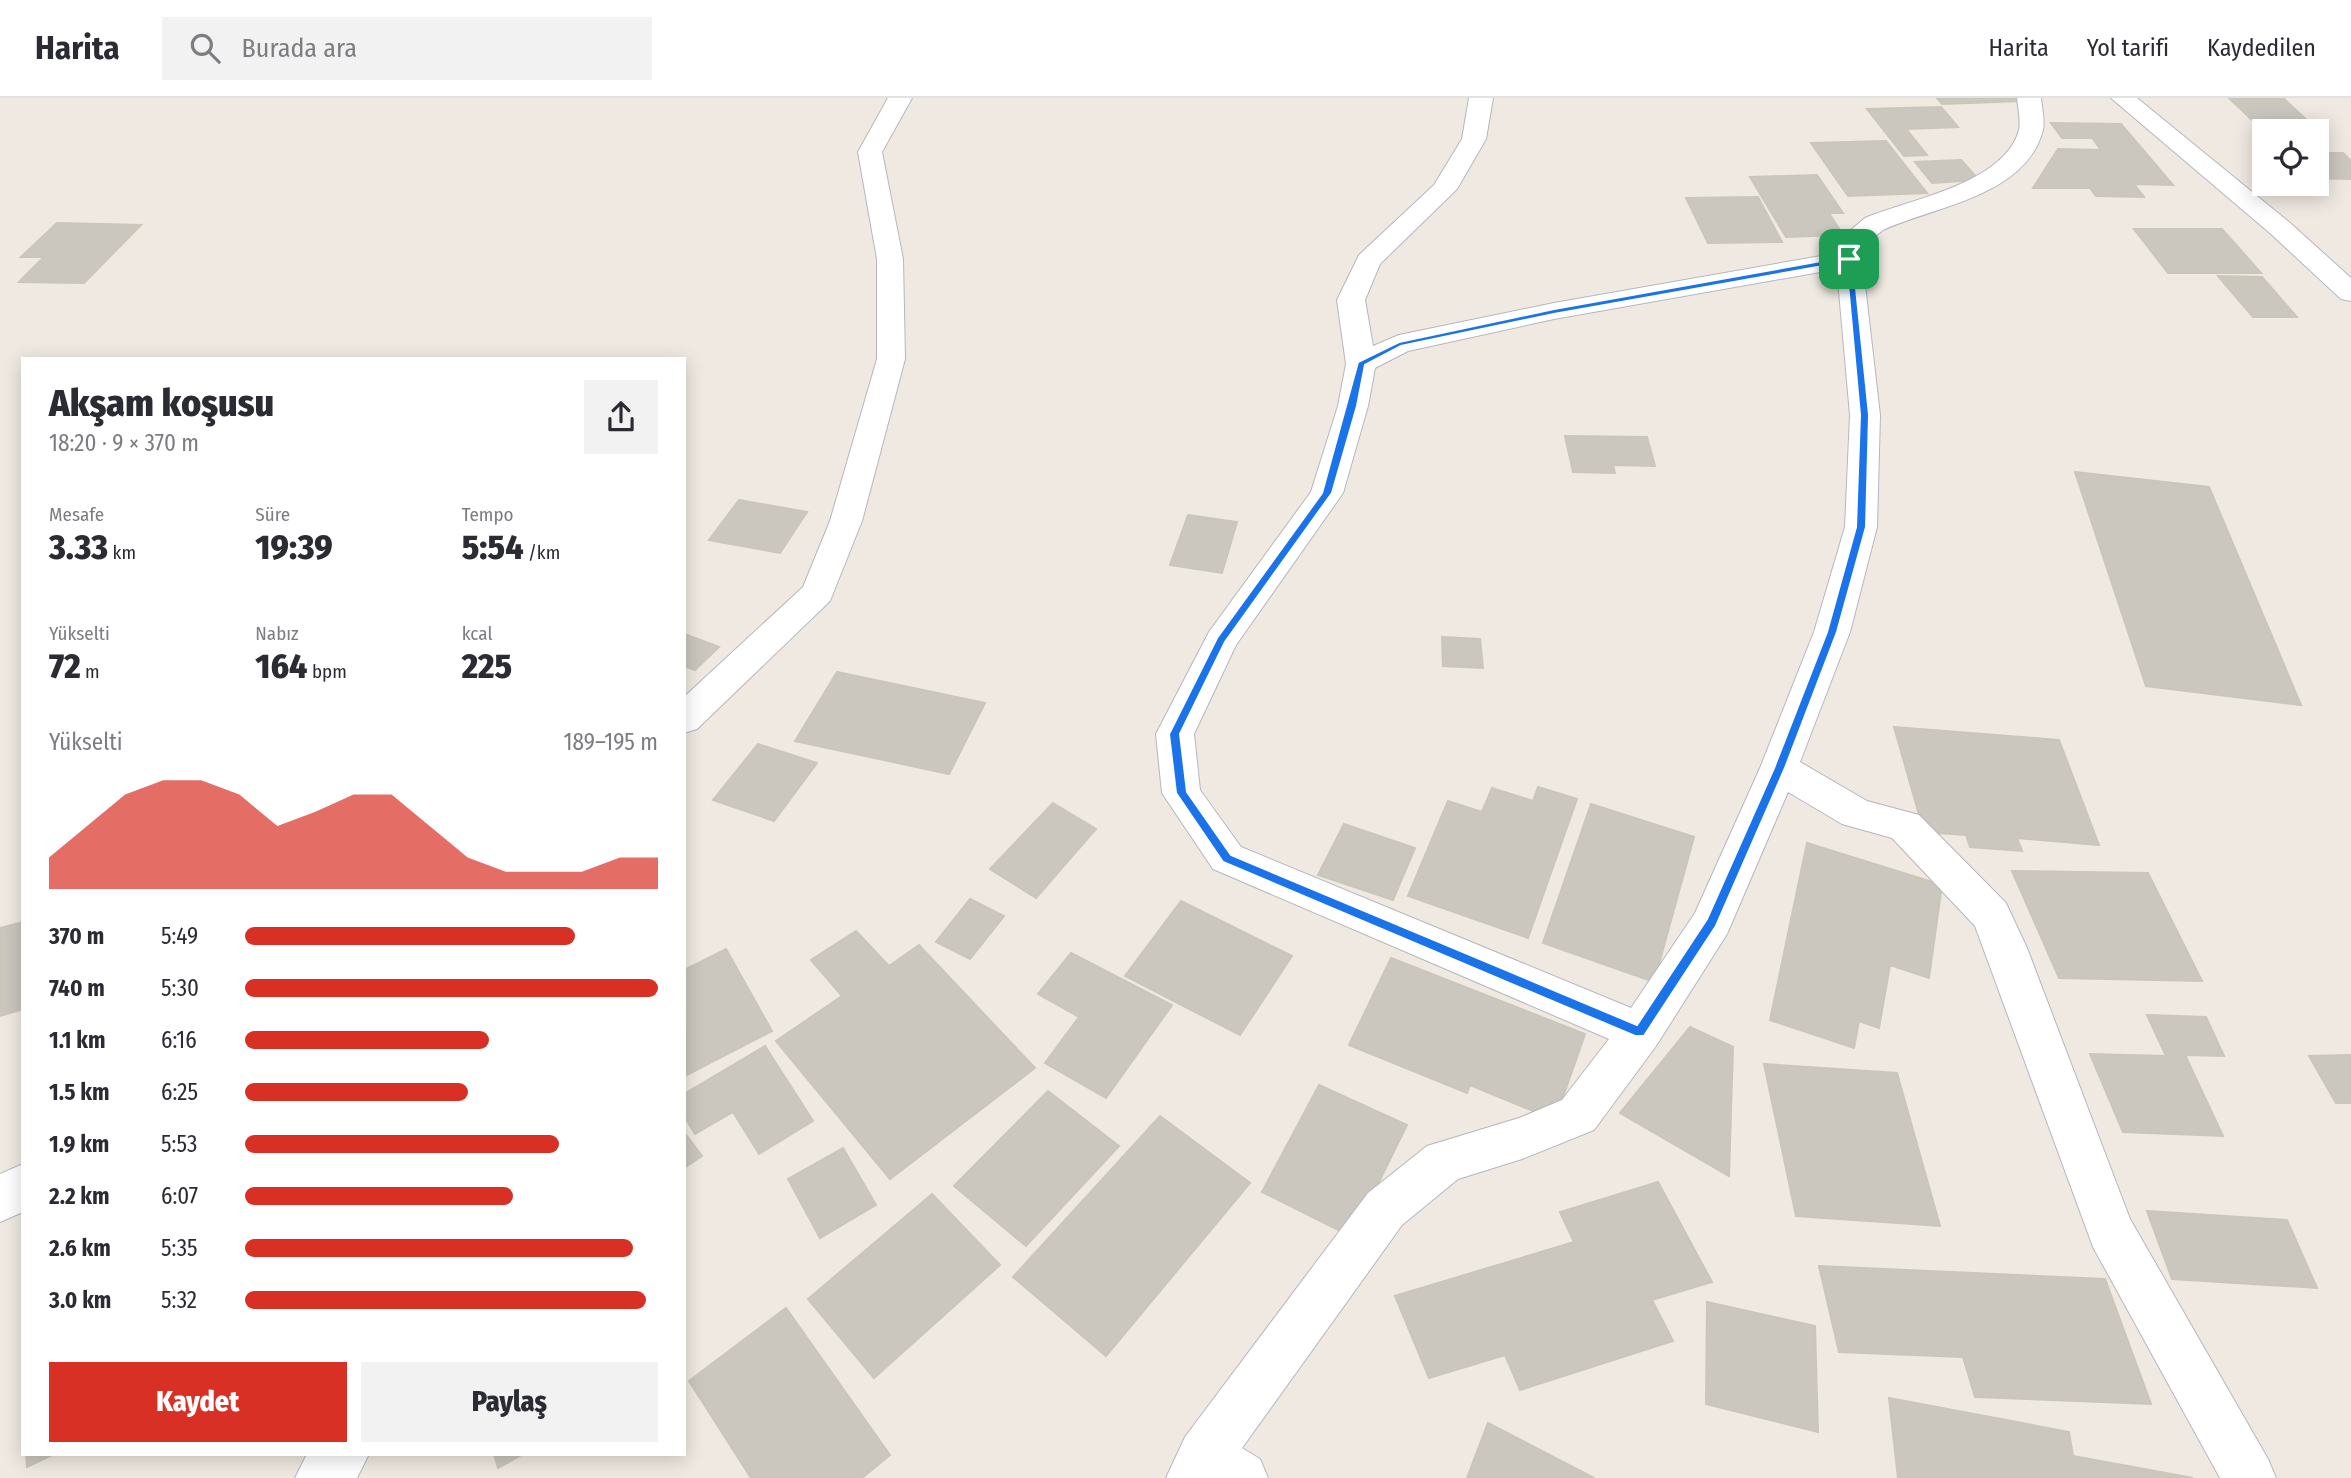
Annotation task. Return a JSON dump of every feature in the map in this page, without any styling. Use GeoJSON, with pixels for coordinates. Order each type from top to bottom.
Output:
{"type":"FeatureCollection","features":[{"type":"Feature","properties":{"kind":"street"},"geometry":{"type":"LineString","coordinates":[[686,717],[818,593],[846,521],[891,359],[890,259],[870,152],[900,98]]}},
{"type":"Feature","properties":{"kind":"street"},"geometry":{"type":"LineString","coordinates":[[1481,98],[1474,139],[1444,188],[1368,261],[1351,300],[1361,364],[1353,406],[1327,493],[1221,641],[1175,734],[1181,793],[1227,858],[1640,1032]]}},
{"type":"Feature","properties":{"kind":"street"},"geometry":{"type":"LineString","coordinates":[[1213,1471],[1385,1209],[1444,1161],[1522,1138],[1578,1115],[1640,1032],[1712,922],[1779,768],[1832,632],[1861,527],[1864,415],[1849,259],[1859,237],[1871,225],[1953,197],[1985,183],[2007,167],[2024,150],[2030,131],[2029,98]]}},
{"type":"Feature","properties":{"kind":"street"},"geometry":{"type":"LineString","coordinates":[[2123,98],[2280,228],[2351,293]]}},
{"type":"Feature","properties":{"kind":"street"},"geometry":{"type":"LineString","coordinates":[[1361,364],[1399,344],[1554,311],[1849,259]]}},
{"type":"Feature","properties":{"kind":"street"},"geometry":{"type":"LineString","coordinates":[[1779,768],[1856,813],[1905,826],[1991,915],[2006,948],[2110,1231],[2249,1478]]}},
{"type":"Feature","properties":{"kind":"street"},"geometry":{"type":"LineString","coordinates":[[0,1167],[21,1164]]}},
{"type":"Feature","properties":{"kind":"street"},"geometry":{"type":"LineString","coordinates":[[0,1199],[21,1187]]}},
{"type":"Feature","properties":{"kind":"street"},"geometry":{"type":"LineString","coordinates":[[323,1478],[340,1456]]}},
{"type":"Feature","properties":{"kind":"building"},"geometry":{"type":"Polygon","coordinates":[[[1937,98],[2018,98],[2021,101],[1942,104],[1937,98]]]}},
{"type":"Feature","properties":{"kind":"building"},"geometry":{"type":"Polygon","coordinates":[[[2229,98],[2283,98],[2306,119],[2252,119],[2229,98]]]}},
{"type":"Feature","properties":{"kind":"building"},"geometry":{"type":"Polygon","coordinates":[[[1941,107],[1958,127],[1906,129],[1927,155],[1904,156],[1867,109],[1941,107]]]}},
{"type":"Feature","properties":{"kind":"building"},"geometry":{"type":"Polygon","coordinates":[[[2051,123],[2121,124],[2173,185],[2134,184],[2144,197],[2096,196],[2090,188],[2033,188],[2058,149],[2101,150],[2092,138],[2062,138],[2051,123]]]}},
{"type":"Feature","properties":{"kind":"building"},"geometry":{"type":"Polygon","coordinates":[[[1886,141],[1927,193],[1848,196],[1811,143],[1886,141]]]}},
{"type":"Feature","properties":{"kind":"building"},"geometry":{"type":"Polygon","coordinates":[[[2329,153],[2343,153],[2351,161],[2351,179],[2329,178],[2329,153]]]}},
{"type":"Feature","properties":{"kind":"building"},"geometry":{"type":"Polygon","coordinates":[[[1961,160],[1979,180],[1932,183],[1915,162],[1961,160]]]}},
{"type":"Feature","properties":{"kind":"building"},"geometry":{"type":"Polygon","coordinates":[[[1817,175],[1843,213],[1829,213],[1843,235],[1786,237],[1750,177],[1817,175]]]}},
{"type":"Feature","properties":{"kind":"building"},"geometry":{"type":"Polygon","coordinates":[[[1758,197],[1782,242],[1708,243],[1686,198],[1758,197]]]}},
{"type":"Feature","properties":{"kind":"building"},"geometry":{"type":"Polygon","coordinates":[[[57,223],[141,225],[84,283],[19,282],[44,257],[21,257],[57,223]]]}},
{"type":"Feature","properties":{"kind":"building"},"geometry":{"type":"Polygon","coordinates":[[[2134,229],[2222,229],[2261,273],[2168,273],[2134,229]]]}},
{"type":"Feature","properties":{"kind":"building"},"geometry":{"type":"Polygon","coordinates":[[[2218,276],[2262,277],[2297,317],[2253,317],[2218,276]]]}},
{"type":"Feature","properties":{"kind":"building"},"geometry":{"type":"Polygon","coordinates":[[[1565,436],[1647,437],[1655,466],[1613,465],[1615,473],[1573,472],[1565,436]]]}},
{"type":"Feature","properties":{"kind":"building"},"geometry":{"type":"Polygon","coordinates":[[[2075,472],[2209,487],[2301,705],[2146,686],[2075,472]]]}},
{"type":"Feature","properties":{"kind":"building"},"geometry":{"type":"Polygon","coordinates":[[[739,500],[807,512],[780,553],[709,540],[739,500]]]}},
{"type":"Feature","properties":{"kind":"building"},"geometry":{"type":"Polygon","coordinates":[[[1188,515],[1237,522],[1222,573],[1170,565],[1188,515]]]}},
{"type":"Feature","properties":{"kind":"building"},"geometry":{"type":"Polygon","coordinates":[[[686,635],[719,647],[695,670],[686,667],[686,635]]]}},
{"type":"Feature","properties":{"kind":"building"},"geometry":{"type":"Polygon","coordinates":[[[1442,637],[1480,639],[1483,668],[1443,666],[1442,637]]]}},
{"type":"Feature","properties":{"kind":"building"},"geometry":{"type":"Polygon","coordinates":[[[837,672],[985,703],[949,774],[795,741],[837,672]]]}},
{"type":"Feature","properties":{"kind":"building"},"geometry":{"type":"Polygon","coordinates":[[[1894,727],[2059,740],[2099,845],[2017,838],[2022,851],[1970,847],[1966,835],[1924,832],[1894,727]]]}},
{"type":"Feature","properties":{"kind":"building"},"geometry":{"type":"Polygon","coordinates":[[[758,744],[817,763],[774,821],[713,800],[758,744]]]}},
{"type":"Feature","properties":{"kind":"building"},"geometry":{"type":"Polygon","coordinates":[[[1538,787],[1577,799],[1528,938],[1408,896],[1448,801],[1482,812],[1492,788],[1533,801],[1538,787]]]}},
{"type":"Feature","properties":{"kind":"building"},"geometry":{"type":"Polygon","coordinates":[[[1053,803],[1096,829],[1036,898],[990,869],[1053,803]]]}},
{"type":"Feature","properties":{"kind":"building"},"geometry":{"type":"Polygon","coordinates":[[[1591,804],[1694,837],[1654,982],[1543,943],[1591,804]]]}},
{"type":"Feature","properties":{"kind":"building"},"geometry":{"type":"Polygon","coordinates":[[[1344,824],[1415,848],[1393,900],[1318,875],[1344,824]]]}},
{"type":"Feature","properties":{"kind":"building"},"geometry":{"type":"Polygon","coordinates":[[[1807,843],[1942,885],[1929,978],[1890,965],[1879,1028],[1859,1021],[1854,1048],[1770,1020],[1807,843]]]}},
{"type":"Feature","properties":{"kind":"building"},"geometry":{"type":"Polygon","coordinates":[[[2012,871],[2148,873],[2202,981],[2059,978],[2012,871]]]}},
{"type":"Feature","properties":{"kind":"building"},"geometry":{"type":"Polygon","coordinates":[[[970,899],[1004,916],[970,959],[936,942],[970,899]]]}},
{"type":"Feature","properties":{"kind":"building"},"geometry":{"type":"Polygon","coordinates":[[[1181,901],[1292,956],[1240,1035],[1125,976],[1181,901]]]}},
{"type":"Feature","properties":{"kind":"building"},"geometry":{"type":"Polygon","coordinates":[[[21,923],[21,1010],[0,1016],[0,928],[21,923]]]}},
{"type":"Feature","properties":{"kind":"building"},"geometry":{"type":"Polygon","coordinates":[[[856,931],[889,966],[919,945],[1035,1068],[890,1179],[776,1041],[842,996],[811,960],[856,931]]]}},
{"type":"Feature","properties":{"kind":"building"},"geometry":{"type":"Polygon","coordinates":[[[726,949],[772,1031],[687,1075],[686,969],[726,949]]]}},
{"type":"Feature","properties":{"kind":"building"},"geometry":{"type":"Polygon","coordinates":[[[1071,953],[1172,1005],[1106,1098],[1045,1063],[1079,1017],[1038,994],[1071,953]]]}},
{"type":"Feature","properties":{"kind":"building"},"geometry":{"type":"Polygon","coordinates":[[[1391,958],[1585,1034],[1555,1120],[1470,1085],[1467,1093],[1349,1045],[1391,958]]]}},
{"type":"Feature","properties":{"kind":"building"},"geometry":{"type":"Polygon","coordinates":[[[2147,1015],[2206,1017],[2224,1056],[2185,1055],[2223,1136],[2123,1132],[2090,1054],[2166,1056],[2147,1015]]]}},
{"type":"Feature","properties":{"kind":"building"},"geometry":{"type":"Polygon","coordinates":[[[1690,1027],[1733,1047],[1729,1176],[1620,1113],[1690,1027]]]}},
{"type":"Feature","properties":{"kind":"building"},"geometry":{"type":"Polygon","coordinates":[[[765,1046],[813,1121],[759,1154],[733,1112],[695,1134],[686,1119],[686,1093],[765,1046]]]}},
{"type":"Feature","properties":{"kind":"building"},"geometry":{"type":"Polygon","coordinates":[[[2351,1055],[2351,1103],[2336,1103],[2309,1056],[2351,1055]]]}},
{"type":"Feature","properties":{"kind":"building"},"geometry":{"type":"Polygon","coordinates":[[[1764,1064],[1897,1073],[1940,1226],[1796,1216],[1764,1064]]]}},
{"type":"Feature","properties":{"kind":"building"},"geometry":{"type":"Polygon","coordinates":[[[1319,1085],[1407,1125],[1352,1237],[1262,1192],[1319,1085]]]}},
{"type":"Feature","properties":{"kind":"building"},"geometry":{"type":"Polygon","coordinates":[[[1048,1091],[1119,1146],[1026,1246],[954,1186],[1048,1091]]]}},
{"type":"Feature","properties":{"kind":"building"},"geometry":{"type":"Polygon","coordinates":[[[1160,1116],[1250,1183],[1106,1356],[1013,1277],[1160,1116]]]}},
{"type":"Feature","properties":{"kind":"building"},"geometry":{"type":"Polygon","coordinates":[[[686,1135],[702,1156],[686,1167],[686,1135]]]}},
{"type":"Feature","properties":{"kind":"building"},"geometry":{"type":"Polygon","coordinates":[[[843,1148],[876,1205],[820,1238],[788,1179],[843,1148]]]}},
{"type":"Feature","properties":{"kind":"building"},"geometry":{"type":"Polygon","coordinates":[[[1658,1182],[1712,1282],[1652,1300],[1673,1341],[1520,1390],[1505,1355],[1429,1378],[1395,1296],[1574,1242],[1560,1212],[1658,1182]]]}},
{"type":"Feature","properties":{"kind":"building"},"geometry":{"type":"Polygon","coordinates":[[[932,1194],[1000,1265],[874,1378],[808,1299],[932,1194]]]}},
{"type":"Feature","properties":{"kind":"building"},"geometry":{"type":"Polygon","coordinates":[[[2147,1211],[2287,1220],[2317,1288],[2172,1279],[2147,1211]]]}},
{"type":"Feature","properties":{"kind":"building"},"geometry":{"type":"Polygon","coordinates":[[[1819,1266],[2105,1279],[2151,1404],[1975,1397],[1963,1357],[1839,1352],[1819,1266]]]}},
{"type":"Feature","properties":{"kind":"building"},"geometry":{"type":"Polygon","coordinates":[[[1707,1302],[1815,1326],[1818,1432],[1706,1404],[1707,1302]]]}},
{"type":"Feature","properties":{"kind":"building"},"geometry":{"type":"Polygon","coordinates":[[[786,1308],[890,1455],[862,1478],[751,1478],[689,1381],[786,1308]]]}},
{"type":"Feature","properties":{"kind":"building"},"geometry":{"type":"Polygon","coordinates":[[[1889,1398],[2069,1432],[2073,1456],[2193,1478],[1898,1478],[1889,1398]]]}},
{"type":"Feature","properties":{"kind":"building"},"geometry":{"type":"Polygon","coordinates":[[[1488,1423],[1594,1478],[1467,1478],[1488,1423]]]}},
{"type":"Feature","properties":{"kind":"building"},"geometry":{"type":"Polygon","coordinates":[[[26,1456],[50,1456],[27,1467],[26,1456]]]}},
{"type":"Feature","properties":{"kind":"building"},"geometry":{"type":"Polygon","coordinates":[[[495,1456],[519,1456],[498,1468],[495,1456]]]}},
{"type":"Feature","properties":{"kind":"route"},"geometry":{"type":"LineString","coordinates":[[1849,259],[1864,415],[1861,527],[1832,632],[1779,768],[1712,922],[1640,1032],[1227,858],[1181,793],[1175,734],[1221,641],[1327,493],[1353,406],[1361,364],[1399,344],[1554,311],[1849,259]]}}]}
